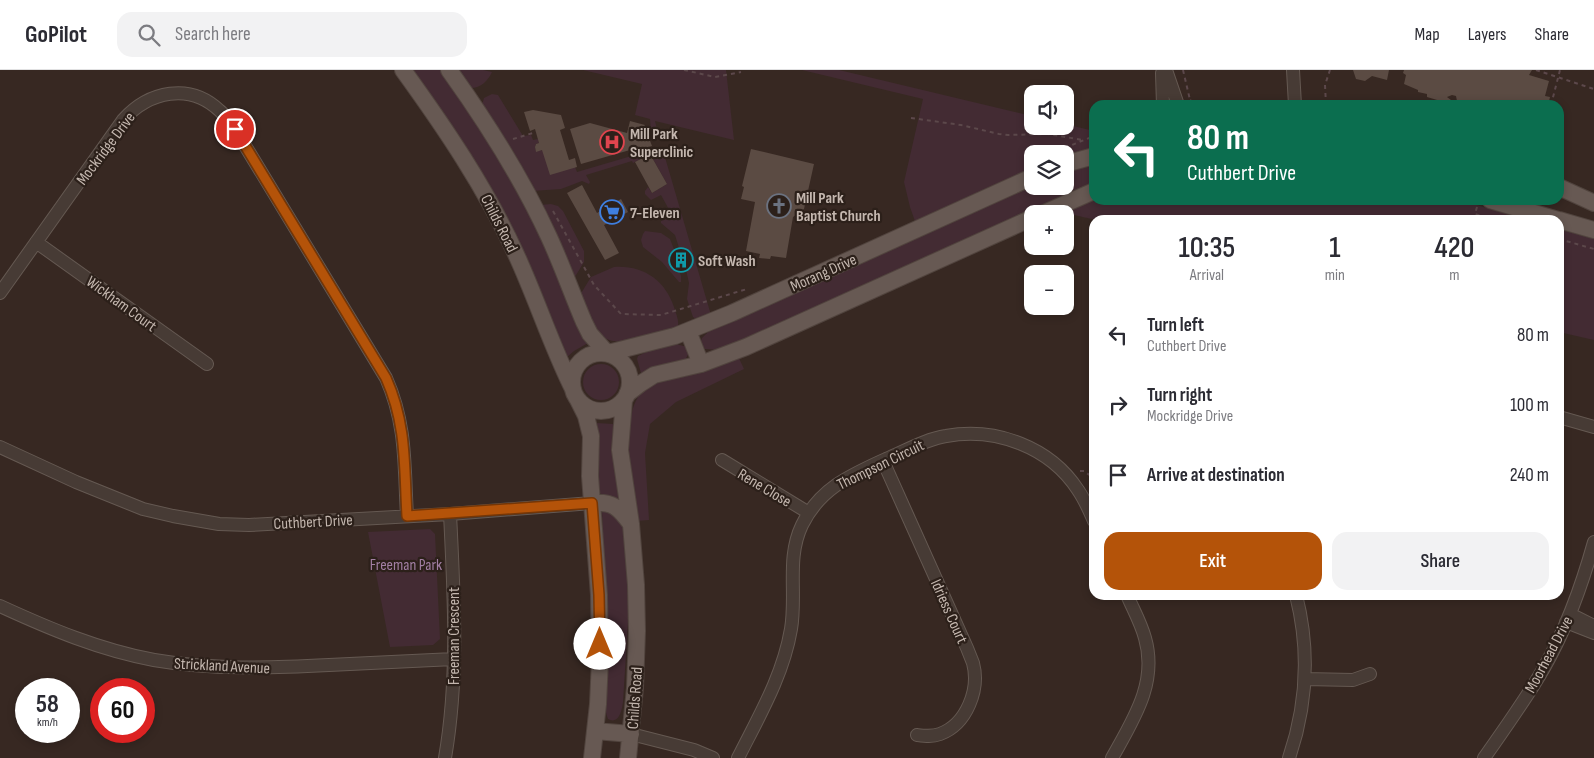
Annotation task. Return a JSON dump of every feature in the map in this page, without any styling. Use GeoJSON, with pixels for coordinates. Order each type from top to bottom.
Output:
{"type":"FeatureCollection","features":[{"type":"Feature","properties":{"kind":"main road","name":"Childs Road"},"geometry":{"type":"LineString","coordinates":[[403,70],[460,151],[496,214],[515,251],[562,368],[586,416],[592,436],[590,476],[600,605],[598,704],[592,758]]}},
{"type":"Feature","properties":{"kind":"main road"},"geometry":{"type":"LineString","coordinates":[[449,70],[487,125],[511,165],[549,238],[590,334],[608,353],[623,362],[628,370],[630,386],[626,397]]}},
{"type":"Feature","properties":{"kind":"main road"},"geometry":{"type":"LineString","coordinates":[[1074,162],[1089,157]]}},
{"type":"Feature","properties":{"kind":"main road","name":"Morang Drive"},"geometry":{"type":"LineString","coordinates":[[608,353],[688,331],[782,291],[1024,181]]}},
{"type":"Feature","properties":{"kind":"main road"},"geometry":{"type":"LineString","coordinates":[[1564,189],[1594,203]]}},
{"type":"Feature","properties":{"kind":"main road"},"geometry":{"type":"LineString","coordinates":[[1062,205],[1089,193]]}},
{"type":"Feature","properties":{"kind":"main road"},"geometry":{"type":"LineString","coordinates":[[1507,205],[1541,215]]}},
{"type":"Feature","properties":{"kind":"main road"},"geometry":{"type":"LineString","coordinates":[[608,353],[597,353],[580,361],[574,370],[572,379],[575,394],[583,405],[600,411],[618,406],[640,384],[654,375],[700,364],[746,347],[1024,222]]}},
{"type":"Feature","properties":{"kind":"main road"},"geometry":{"type":"LineString","coordinates":[[1564,222],[1594,230]]}},
{"type":"Feature","properties":{"kind":"main road"},"geometry":{"type":"LineString","coordinates":[[688,331],[700,364]]}},
{"type":"Feature","properties":{"kind":"main road","name":"Childs Road"},"geometry":{"type":"LineString","coordinates":[[626,397],[620,450],[636,585],[637,631],[636,688],[630,746]]}},
{"type":"Feature","properties":{"kind":"main road","name":"Cuthbert Drive"},"geometry":{"type":"LineString","coordinates":[[592,503],[614,505],[623,513],[630,524]]}},
{"type":"Feature","properties":{"kind":"main road"},"geometry":{"type":"LineString","coordinates":[[594,736],[630,746]]}},
{"type":"Feature","properties":{"kind":"street"},"geometry":{"type":"LineString","coordinates":[[1162,70],[1163,100]]}},
{"type":"Feature","properties":{"kind":"street"},"geometry":{"type":"LineString","coordinates":[[1166,70],[1183,100]]}},
{"type":"Feature","properties":{"kind":"street"},"geometry":{"type":"LineString","coordinates":[[1293,70],[1295,100]]}},
{"type":"Feature","properties":{"kind":"street","name":"Mockridge Drive"},"geometry":{"type":"LineString","coordinates":[[0,293],[132,110],[142,103],[168,93],[191,95],[212,103],[224,114],[235,129],[386,378],[394,395],[402,428],[407,516]]}},
{"type":"Feature","properties":{"kind":"street","name":"Wickham Court"},"geometry":{"type":"LineString","coordinates":[[36,242],[207,364]]}},
{"type":"Feature","properties":{"kind":"street"},"geometry":{"type":"LineString","coordinates":[[1564,418],[1590,425]]}},
{"type":"Feature","properties":{"kind":"street","name":"Thompson Circuit"},"geometry":{"type":"LineString","coordinates":[[738,758],[770,696],[783,663],[792,627],[794,592],[792,560],[798,534],[818,500],[833,487],[851,476],[934,439],[946,436],[986,434],[1005,437],[1039,452],[1054,463],[1078,490],[1089,511]]}},
{"type":"Feature","properties":{"kind":"street","name":"Cuthbert Drive"},"geometry":{"type":"LineString","coordinates":[[0,446],[120,501],[143,509],[219,524],[249,525],[450,514],[592,503]]}},
{"type":"Feature","properties":{"kind":"street","name":"Rene Close"},"geometry":{"type":"LineString","coordinates":[[722,460],[809,513]]}},
{"type":"Feature","properties":{"kind":"street","name":"Idriess Court"},"geometry":{"type":"LineString","coordinates":[[883,461],[973,663],[972,700],[960,719],[941,734],[917,735]]}},
{"type":"Feature","properties":{"kind":"street","name":"Freeman Crescent"},"geometry":{"type":"LineString","coordinates":[[445,758],[451,719],[454,659],[455,603],[450,514]]}},
{"type":"Feature","properties":{"kind":"street","name":"Moorhead Drive"},"geometry":{"type":"LineString","coordinates":[[1484,758],[1545,666],[1580,588],[1594,542]]}},
{"type":"Feature","properties":{"kind":"street"},"geometry":{"type":"LineString","coordinates":[[1112,758],[1143,699],[1147,684],[1148,651],[1145,638],[1129,600]]}},
{"type":"Feature","properties":{"kind":"street"},"geometry":{"type":"LineString","coordinates":[[1289,758],[1298,729],[1305,680],[1304,634],[1297,600]]}},
{"type":"Feature","properties":{"kind":"street","name":"Strickland Avenue"},"geometry":{"type":"LineString","coordinates":[[0,606],[62,634],[90,643],[153,660],[218,668],[454,659]]}},
{"type":"Feature","properties":{"kind":"street"},"geometry":{"type":"LineString","coordinates":[[1568,618],[1594,626]]}},
{"type":"Feature","properties":{"kind":"street"},"geometry":{"type":"LineString","coordinates":[[1568,618],[1594,633]]}},
{"type":"Feature","properties":{"kind":"street"},"geometry":{"type":"LineString","coordinates":[[1305,680],[1353,680],[1370,674]]}},
{"type":"Feature","properties":{"kind":"street"},"geometry":{"type":"LineString","coordinates":[[630,746],[667,744],[694,750],[713,758]]}},
{"type":"Feature","properties":{"kind":"path"},"geometry":{"type":"LineString","coordinates":[[684,70],[715,77],[741,72]]}},
{"type":"Feature","properties":{"kind":"path"},"geometry":{"type":"LineString","coordinates":[[1326,100],[1325,85],[1330,70]]}},
{"type":"Feature","properties":{"kind":"path"},"geometry":{"type":"LineString","coordinates":[[1536,70],[1594,89]]}},
{"type":"Feature","properties":{"kind":"path"},"geometry":{"type":"LineString","coordinates":[[1552,100],[1560,70]]}},
{"type":"Feature","properties":{"kind":"path"},"geometry":{"type":"LineString","coordinates":[[911,118],[961,125],[999,134],[1048,134],[1083,140]]}},
{"type":"Feature","properties":{"kind":"path"},"geometry":{"type":"LineString","coordinates":[[513,139],[536,132]]}},
{"type":"Feature","properties":{"kind":"path"},"geometry":{"type":"LineString","coordinates":[[510,134],[516,144]]}},
{"type":"Feature","properties":{"kind":"path"},"geometry":{"type":"LineString","coordinates":[[1071,145],[1089,138]]}},
{"type":"Feature","properties":{"kind":"path"},"geometry":{"type":"LineString","coordinates":[[550,204],[594,285],[621,314],[661,315],[748,289]]}},
{"type":"Feature","properties":{"kind":"path"},"geometry":{"type":"LineString","coordinates":[[1564,240],[1594,249]]}},
{"type":"Feature","properties":{"kind":"path"},"geometry":{"type":"LineString","coordinates":[[1080,470],[1089,475]]}},
{"type":"Feature","properties":{"kind":"green space"},"geometry":{"type":"Polygon","coordinates":[[[414,70],[442,70],[466,104],[529,210],[588,343],[567,357],[417,77],[414,70]]]}},
{"type":"Feature","properties":{"kind":"green space"},"geometry":{"type":"Polygon","coordinates":[[[456,70],[492,72],[483,84],[469,88],[456,70]]]}},
{"type":"Feature","properties":{"kind":"green space"},"geometry":{"type":"Polygon","coordinates":[[[583,70],[726,70],[734,140],[655,121],[658,133],[651,133],[650,119],[635,115],[642,84],[583,70]]]}},
{"type":"Feature","properties":{"kind":"green space"},"geometry":{"type":"Polygon","coordinates":[[[802,70],[839,70],[1024,114],[1024,135],[1074,135],[1074,126],[1089,130],[1089,150],[1074,155],[1074,145],[1024,145],[1024,175],[916,224],[904,182],[923,99],[802,70]]]}},
{"type":"Feature","properties":{"kind":"green space"},"geometry":{"type":"Polygon","coordinates":[[[492,94],[498,95],[523,136],[531,135],[533,140],[538,139],[539,143],[535,147],[536,151],[542,150],[575,167],[577,172],[662,147],[711,315],[696,319],[693,317],[687,299],[689,283],[684,261],[691,259],[688,249],[680,251],[675,235],[661,223],[661,221],[672,215],[661,195],[651,200],[645,194],[648,187],[652,193],[667,184],[650,154],[633,163],[632,161],[586,175],[590,182],[589,184],[582,181],[561,189],[532,191],[482,105],[484,98],[492,94]]]}},
{"type":"Feature","properties":{"kind":"green space"},"geometry":{"type":"Polygon","coordinates":[[[1089,164],[1089,186],[1074,193],[1074,168],[1089,164]]]}},
{"type":"Feature","properties":{"kind":"green space"},"geometry":{"type":"Polygon","coordinates":[[[1024,188],[1024,195],[1070,195],[1047,205],[1024,205],[1024,215],[720,350],[705,349],[700,343],[702,338],[711,329],[1024,188]]]}},
{"type":"Feature","properties":{"kind":"green space"},"geometry":{"type":"Polygon","coordinates":[[[1089,199],[1089,205],[1476,205],[1511,215],[1089,215],[1089,218],[1074,215],[1074,206],[1089,199]]]}},
{"type":"Feature","properties":{"kind":"green space"},"geometry":{"type":"Polygon","coordinates":[[[551,204],[558,206],[563,211],[584,251],[584,262],[573,280],[540,205],[551,204]]]}},
{"type":"Feature","properties":{"kind":"green space"},"geometry":{"type":"Polygon","coordinates":[[[1564,230],[1594,239],[1594,340],[1564,333],[1564,230]]]}},
{"type":"Feature","properties":{"kind":"green space"},"geometry":{"type":"Polygon","coordinates":[[[645,231],[661,233],[670,239],[675,252],[673,253],[681,276],[681,282],[662,262],[643,247],[641,240],[645,231]]]}},
{"type":"Feature","properties":{"kind":"green space"},"geometry":{"type":"Polygon","coordinates":[[[614,267],[625,267],[643,272],[659,282],[670,297],[678,326],[662,333],[629,341],[609,340],[602,336],[591,320],[580,295],[591,277],[614,267]]]}},
{"type":"Feature","properties":{"kind":"green space"},"geometry":{"type":"Polygon","coordinates":[[[676,344],[687,347],[689,353],[685,360],[641,373],[637,359],[638,356],[653,349],[676,344]]]}},
{"type":"Feature","properties":{"kind":"green space"},"geometry":{"type":"Polygon","coordinates":[[[738,356],[744,369],[676,402],[650,424],[645,453],[649,520],[636,521],[628,448],[632,410],[639,395],[654,383],[694,374],[738,356]]]}},
{"type":"Feature","properties":{"kind":"green space"},"geometry":{"type":"Polygon","coordinates":[[[601,364],[608,365],[614,369],[618,375],[618,389],[614,395],[608,399],[601,400],[594,399],[588,395],[584,389],[583,382],[584,375],[588,369],[594,365],[601,364]]]}},
{"type":"Feature","properties":{"kind":"green space"},"geometry":{"type":"Polygon","coordinates":[[[597,423],[613,424],[613,454],[622,504],[598,491],[599,436],[597,423]]]}},
{"type":"Feature","properties":{"kind":"green space"},"geometry":{"type":"Polygon","coordinates":[[[606,507],[623,524],[630,590],[623,702],[619,716],[615,720],[608,719],[605,710],[605,582],[602,509],[606,507]]]}},
{"type":"Feature","properties":{"kind":"green space","name":"Freeman Park"},"geometry":{"type":"Polygon","coordinates":[[[430,529],[435,534],[440,639],[433,645],[390,647],[368,532],[430,529]]]}},
{"type":"Feature","properties":{"kind":"building"},"geometry":{"type":"Polygon","coordinates":[[[1353,70],[1389,70],[1387,80],[1372,76],[1365,81],[1356,79],[1353,70]]]}},
{"type":"Feature","properties":{"kind":"building"},"geometry":{"type":"Polygon","coordinates":[[[1404,70],[1532,70],[1529,75],[1549,81],[1545,96],[1550,97],[1549,100],[1457,100],[1456,96],[1452,95],[1447,97],[1451,100],[1437,100],[1427,97],[1427,94],[1418,92],[1418,90],[1404,84],[1406,75],[1403,73],[1404,70]]]}},
{"type":"Feature","properties":{"kind":"building"},"geometry":{"type":"Polygon","coordinates":[[[533,110],[561,115],[565,128],[560,130],[569,160],[575,158],[577,167],[550,175],[542,150],[536,152],[536,144],[539,143],[535,129],[530,131],[524,112],[533,110]]]}},
{"type":"Feature","properties":{"kind":"building","name":"Mill Park Superclinic"},"geometry":{"type":"Polygon","coordinates":[[[630,121],[645,125],[642,136],[649,138],[652,146],[638,150],[637,148],[581,164],[570,129],[590,123],[627,133],[630,121]]]}},
{"type":"Feature","properties":{"kind":"building","name":"Mill Park Baptist Church"},"geometry":{"type":"Polygon","coordinates":[[[751,149],[814,164],[804,209],[793,217],[786,258],[771,256],[770,259],[759,258],[760,254],[746,251],[755,202],[741,199],[744,187],[742,186],[751,149]]]}},
{"type":"Feature","properties":{"kind":"building"},"geometry":{"type":"Polygon","coordinates":[[[650,154],[667,184],[652,193],[635,162],[650,154]]]}},
{"type":"Feature","properties":{"kind":"building"},"geometry":{"type":"Polygon","coordinates":[[[582,185],[597,213],[621,199],[628,212],[604,225],[619,253],[605,260],[567,193],[582,185]]]}},
{"type":"Feature","properties":{"kind":"building","name":"Soft Wash"},"geometry":{"type":"Polygon","coordinates":[[[688,249],[691,259],[684,261],[687,268],[678,271],[673,253],[688,249]]]}},
{"type":"Feature","properties":{"kind":"place","name":"Mill Park Superclinic"},"geometry":{"type":"Point","coordinates":[612,142]}},
{"type":"Feature","properties":{"kind":"place","name":"Mill Park Baptist Church"},"geometry":{"type":"Point","coordinates":[779,206]}},
{"type":"Feature","properties":{"kind":"place","name":"7-Eleven"},"geometry":{"type":"Point","coordinates":[612,212]}},
{"type":"Feature","properties":{"kind":"place","name":"Soft Wash"},"geometry":{"type":"Point","coordinates":[681,260]}},
{"type":"Feature","properties":{"kind":"route"},"geometry":{"type":"LineString","coordinates":[[235,129],[377,362],[394,395],[402,428],[407,516],[592,503],[599,595],[600,644]]}}]}
